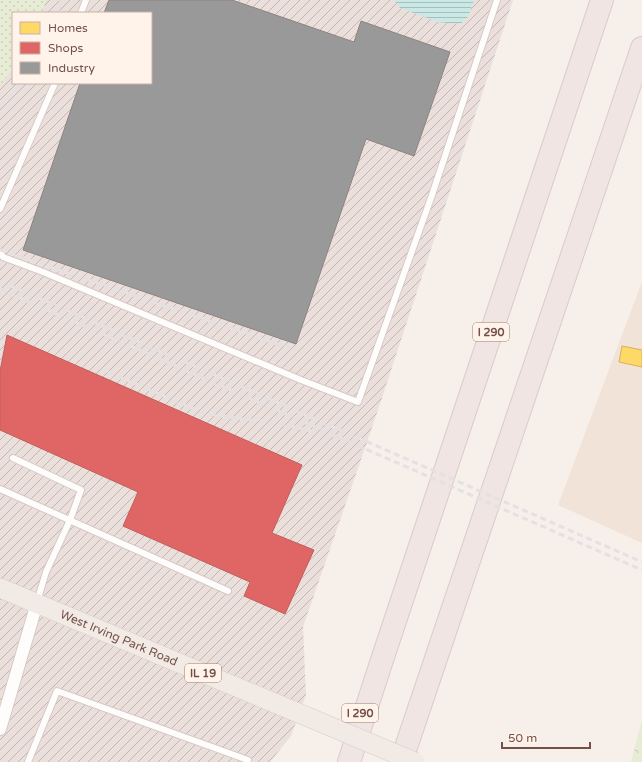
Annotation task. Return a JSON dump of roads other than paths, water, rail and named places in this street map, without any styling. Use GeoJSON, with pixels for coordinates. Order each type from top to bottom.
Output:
{"type":"FeatureCollection","features":[{"type":"Feature","properties":{"kind":"highway","name":"I 290"},"geometry":{"type":"LineString","coordinates":[[340,762],[381,663],[602,0]]}},
{"type":"Feature","properties":{"kind":"highway"},"geometry":{"type":"LineString","coordinates":[[401,762],[642,48]]}},
{"type":"Feature","properties":{"kind":"highway"},"geometry":{"type":"LineString","coordinates":[[601,171],[642,79]]}},
{"type":"Feature","properties":{"kind":"highway"},"geometry":{"type":"LineString","coordinates":[[349,762],[381,663]]}},
{"type":"Feature","properties":{"kind":"main road","name":"West Irving Park Road"},"geometry":{"type":"LineString","coordinates":[[0,588],[415,762]]}},
{"type":"Feature","properties":{"kind":"street"},"geometry":{"type":"LineString","coordinates":[[0,729],[37,603]]}},
{"type":"Feature","properties":{"kind":"lane"},"geometry":{"type":"LineString","coordinates":[[81,12],[86,0]]}},
{"type":"Feature","properties":{"kind":"lane"},"geometry":{"type":"LineString","coordinates":[[0,252],[3,257],[43,272],[301,380],[358,402],[432,195],[497,0]]}},
{"type":"Feature","properties":{"kind":"lane"},"geometry":{"type":"LineString","coordinates":[[0,209],[55,84]]}},
{"type":"Feature","properties":{"kind":"lane"},"geometry":{"type":"LineString","coordinates":[[13,458],[81,490],[70,520],[46,572],[37,603]]}},
{"type":"Feature","properties":{"kind":"lane"},"geometry":{"type":"LineString","coordinates":[[0,489],[228,591]]}},
{"type":"Feature","properties":{"kind":"lane"},"geometry":{"type":"LineString","coordinates":[[28,762],[57,691],[248,760],[247,762]]}},
{"type":"Feature","properties":{"kind":"water"},"geometry":{"type":"Polygon","coordinates":[[[394,0],[474,0],[468,17],[460,24],[438,22],[400,8],[394,0]]]}},
{"type":"Feature","properties":{"kind":"railway"},"geometry":{"type":"LineString","coordinates":[[57,12],[61,0]]}},
{"type":"Feature","properties":{"kind":"railway"},"geometry":{"type":"LineString","coordinates":[[0,107],[20,84]]}},
{"type":"Feature","properties":{"kind":"railway"},"geometry":{"type":"LineString","coordinates":[[0,250],[295,350]]}},
{"type":"Feature","properties":{"kind":"railway"},"geometry":{"type":"LineString","coordinates":[[0,281],[642,562]]}},
{"type":"Feature","properties":{"kind":"railway"},"geometry":{"type":"LineString","coordinates":[[0,289],[642,570]]}},
{"type":"Feature","properties":{"kind":"railway"},"geometry":{"type":"LineString","coordinates":[[108,372],[196,410],[210,414],[284,425],[314,432]]}}]}
